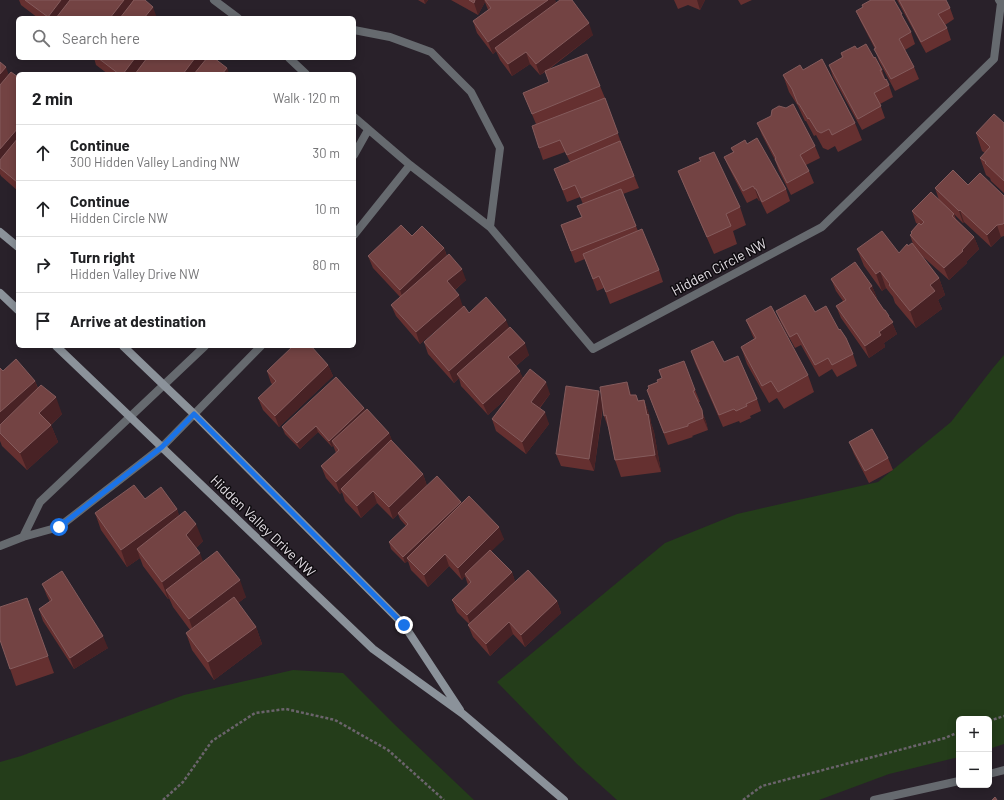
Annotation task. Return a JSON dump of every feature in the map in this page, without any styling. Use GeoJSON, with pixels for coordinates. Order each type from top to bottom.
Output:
{"type":"FeatureCollection","features":[{"type":"Feature","properties":{"kind":"street"},"geometry":{"type":"LineString","coordinates":[[214,0],[235,16]]}},
{"type":"Feature","properties":{"kind":"street","name":"Hidden Circle NW"},"geometry":{"type":"LineString","coordinates":[[356,119],[410,165],[490,227],[593,349],[822,227],[994,59],[1001,3],[999,0]]}},
{"type":"Feature","properties":{"kind":"street"},"geometry":{"type":"LineString","coordinates":[[356,30],[390,37],[431,52],[471,92],[500,148],[490,227]]}},
{"type":"Feature","properties":{"kind":"street"},"geometry":{"type":"LineString","coordinates":[[290,60],[304,72]]}},
{"type":"Feature","properties":{"kind":"street"},"geometry":{"type":"LineString","coordinates":[[356,151],[368,130]]}},
{"type":"Feature","properties":{"kind":"street"},"geometry":{"type":"LineString","coordinates":[[356,232],[410,165]]}},
{"type":"Feature","properties":{"kind":"street"},"geometry":{"type":"LineString","coordinates":[[0,232],[16,244]]}},
{"type":"Feature","properties":{"kind":"street"},"geometry":{"type":"LineString","coordinates":[[0,294],[16,308]]}},
{"type":"Feature","properties":{"kind":"street","name":"Hidden Valley Drive NW"},"geometry":{"type":"LineString","coordinates":[[58,348],[373,649],[463,714],[564,800]]}},
{"type":"Feature","properties":{"kind":"street","name":"Hidden Valley Drive NW"},"geometry":{"type":"LineString","coordinates":[[125,348],[194,414],[404,625],[463,714]]}},
{"type":"Feature","properties":{"kind":"street"},"geometry":{"type":"LineString","coordinates":[[23,536],[40,502],[203,348]]}},
{"type":"Feature","properties":{"kind":"street"},"geometry":{"type":"LineString","coordinates":[[0,546],[23,536],[59,527],[162,447],[260,348]]}},
{"type":"Feature","properties":{"kind":"street"},"geometry":{"type":"LineString","coordinates":[[992,773],[1004,770]]}},
{"type":"Feature","properties":{"kind":"street"},"geometry":{"type":"LineString","coordinates":[[874,800],[956,782]]}},
{"type":"Feature","properties":{"kind":"path"},"geometry":{"type":"LineString","coordinates":[[162,800],[183,782],[212,741],[255,713],[286,709],[335,720],[388,750],[444,800]]}},
{"type":"Feature","properties":{"kind":"path"},"geometry":{"type":"LineString","coordinates":[[992,721],[1004,716]]}},
{"type":"Feature","properties":{"kind":"path"},"geometry":{"type":"LineString","coordinates":[[743,800],[762,786],[944,738],[956,733]]}},
{"type":"Feature","properties":{"kind":"green space"},"geometry":{"type":"Polygon","coordinates":[[[1004,355],[1004,744],[992,748],[992,716],[956,716],[956,758],[889,774],[819,800],[617,800],[577,764],[497,682],[665,543],[737,514],[878,482],[951,422],[1004,355]]]}},
{"type":"Feature","properties":{"kind":"green space"},"geometry":{"type":"Polygon","coordinates":[[[293,670],[343,673],[474,800],[0,800],[0,762],[21,756],[184,695],[293,670]]]}},
{"type":"Feature","properties":{"kind":"building"},"geometry":{"type":"Polygon","coordinates":[[[25,0],[61,0],[49,16],[25,0]]]}},
{"type":"Feature","properties":{"kind":"building"},"geometry":{"type":"Polygon","coordinates":[[[70,0],[124,0],[112,16],[58,16],[70,0]]]}},
{"type":"Feature","properties":{"kind":"building"},"geometry":{"type":"Polygon","coordinates":[[[134,0],[145,0],[153,7],[146,16],[122,16],[134,0]]]}},
{"type":"Feature","properties":{"kind":"building"},"geometry":{"type":"Polygon","coordinates":[[[485,0],[548,0],[488,42],[473,21],[491,8],[485,0]]]}},
{"type":"Feature","properties":{"kind":"building"},"geometry":{"type":"Polygon","coordinates":[[[560,0],[572,0],[589,23],[536,64],[526,52],[508,64],[495,48],[560,0]]]}},
{"type":"Feature","properties":{"kind":"building"},"geometry":{"type":"Polygon","coordinates":[[[871,0],[894,0],[911,32],[899,39],[914,67],[891,79],[874,49],[876,48],[856,11],[863,7],[862,5],[871,0]]]}},
{"type":"Feature","properties":{"kind":"building"},"geometry":{"type":"Polygon","coordinates":[[[899,0],[946,0],[950,8],[938,14],[947,28],[921,42],[899,0]]]}},
{"type":"Feature","properties":{"kind":"building"},"geometry":{"type":"Polygon","coordinates":[[[866,44],[874,58],[875,57],[882,70],[880,70],[885,80],[886,79],[889,85],[874,93],[881,106],[858,119],[829,65],[843,57],[841,53],[855,46],[857,49],[866,44]]]}},
{"type":"Feature","properties":{"kind":"building"},"geometry":{"type":"Polygon","coordinates":[[[587,54],[600,86],[532,114],[523,93],[549,82],[545,71],[587,54]]]}},
{"type":"Feature","properties":{"kind":"building"},"geometry":{"type":"Polygon","coordinates":[[[822,59],[855,123],[832,135],[829,129],[821,133],[817,131],[798,104],[792,89],[783,75],[800,65],[803,70],[822,59]]]}},
{"type":"Feature","properties":{"kind":"building"},"geometry":{"type":"Polygon","coordinates":[[[101,60],[134,60],[124,72],[116,72],[101,60]]]}},
{"type":"Feature","properties":{"kind":"building"},"geometry":{"type":"Polygon","coordinates":[[[146,60],[194,60],[184,72],[136,72],[146,60]]]}},
{"type":"Feature","properties":{"kind":"building"},"geometry":{"type":"Polygon","coordinates":[[[205,60],[217,60],[227,68],[224,72],[196,72],[205,60]]]}},
{"type":"Feature","properties":{"kind":"building"},"geometry":{"type":"Polygon","coordinates":[[[0,62],[6,67],[0,74],[0,62]]]}},
{"type":"Feature","properties":{"kind":"building"},"geometry":{"type":"Polygon","coordinates":[[[11,72],[16,76],[16,130],[0,149],[0,85],[11,72]]]}},
{"type":"Feature","properties":{"kind":"building"},"geometry":{"type":"Polygon","coordinates":[[[605,98],[618,133],[567,155],[560,140],[539,148],[532,126],[605,98]]]}},
{"type":"Feature","properties":{"kind":"building"},"geometry":{"type":"Polygon","coordinates":[[[793,104],[815,146],[800,155],[809,171],[787,183],[775,159],[776,158],[757,123],[771,116],[772,110],[779,106],[786,108],[793,104]]]}},
{"type":"Feature","properties":{"kind":"building"},"geometry":{"type":"Polygon","coordinates":[[[994,114],[1004,123],[1004,181],[985,163],[986,162],[980,158],[990,147],[976,133],[994,114]]]}},
{"type":"Feature","properties":{"kind":"building"},"geometry":{"type":"Polygon","coordinates":[[[757,138],[786,189],[762,202],[753,186],[743,191],[724,157],[734,152],[731,148],[745,140],[747,144],[757,138]]]}},
{"type":"Feature","properties":{"kind":"building"},"geometry":{"type":"Polygon","coordinates":[[[16,140],[16,181],[0,168],[0,160],[16,140]]]}},
{"type":"Feature","properties":{"kind":"building"},"geometry":{"type":"Polygon","coordinates":[[[620,141],[634,176],[581,198],[575,185],[563,190],[554,169],[620,141]]]}},
{"type":"Feature","properties":{"kind":"building"},"geometry":{"type":"Polygon","coordinates":[[[714,152],[740,207],[726,214],[731,226],[707,237],[678,171],[701,161],[699,158],[714,152]]]}},
{"type":"Feature","properties":{"kind":"building"},"geometry":{"type":"Polygon","coordinates":[[[953,170],[968,185],[980,173],[1004,196],[1003,224],[997,225],[987,235],[935,188],[953,170]]]}},
{"type":"Feature","properties":{"kind":"building"},"geometry":{"type":"Polygon","coordinates":[[[621,189],[636,226],[571,251],[561,225],[582,217],[577,206],[621,189]]]}},
{"type":"Feature","properties":{"kind":"building"},"geometry":{"type":"Polygon","coordinates":[[[931,192],[954,214],[952,216],[974,237],[962,250],[963,251],[944,268],[910,235],[919,223],[921,225],[924,222],[912,211],[931,192]]]}},
{"type":"Feature","properties":{"kind":"building"},"geometry":{"type":"Polygon","coordinates":[[[401,225],[412,236],[422,226],[444,248],[400,290],[368,256],[401,225]]]}},
{"type":"Feature","properties":{"kind":"building"},"geometry":{"type":"Polygon","coordinates":[[[642,229],[659,270],[606,292],[599,276],[593,279],[583,254],[642,229]]]}},
{"type":"Feature","properties":{"kind":"building"},"geometry":{"type":"Polygon","coordinates":[[[882,231],[899,253],[907,244],[908,246],[912,243],[939,278],[930,285],[935,291],[910,311],[880,271],[876,274],[857,249],[882,231]]]}},
{"type":"Feature","properties":{"kind":"building"},"geometry":{"type":"Polygon","coordinates":[[[449,254],[462,269],[447,281],[459,295],[416,332],[391,305],[449,254]]]}},
{"type":"Feature","properties":{"kind":"building"},"geometry":{"type":"Polygon","coordinates":[[[855,262],[872,286],[869,288],[893,322],[879,332],[881,335],[865,346],[836,306],[846,300],[831,279],[855,262]]]}},
{"type":"Feature","properties":{"kind":"building"},"geometry":{"type":"Polygon","coordinates":[[[805,295],[815,312],[826,306],[839,330],[840,329],[846,338],[853,354],[832,365],[828,358],[815,365],[797,333],[790,337],[776,311],[805,295]]]}},
{"type":"Feature","properties":{"kind":"building"},"geometry":{"type":"Polygon","coordinates":[[[486,297],[506,320],[449,371],[424,342],[464,306],[469,313],[486,297]]]}},
{"type":"Feature","properties":{"kind":"building"},"geometry":{"type":"Polygon","coordinates":[[[771,306],[808,375],[778,392],[771,381],[762,386],[741,347],[756,338],[746,320],[771,306]]]}},
{"type":"Feature","properties":{"kind":"building"},"geometry":{"type":"Polygon","coordinates":[[[510,327],[525,343],[508,357],[520,371],[483,404],[457,374],[510,327]]]}},
{"type":"Feature","properties":{"kind":"building"},"geometry":{"type":"Polygon","coordinates":[[[713,341],[724,362],[738,356],[757,399],[736,411],[734,409],[719,415],[691,351],[713,341]]]}},
{"type":"Feature","properties":{"kind":"building"},"geometry":{"type":"Polygon","coordinates":[[[291,348],[313,348],[328,365],[275,416],[258,398],[276,381],[267,371],[291,348]]]}},
{"type":"Feature","properties":{"kind":"building"},"geometry":{"type":"Polygon","coordinates":[[[16,359],[35,381],[0,412],[0,368],[3,371],[16,359]]]}},
{"type":"Feature","properties":{"kind":"building"},"geometry":{"type":"Polygon","coordinates":[[[684,361],[695,390],[693,391],[702,410],[703,418],[688,424],[688,426],[664,433],[647,390],[649,388],[648,386],[658,382],[657,380],[662,378],[659,370],[684,361]]]}},
{"type":"Feature","properties":{"kind":"building"},"geometry":{"type":"Polygon","coordinates":[[[530,369],[546,382],[531,402],[545,412],[522,442],[492,419],[530,369]]]}},
{"type":"Feature","properties":{"kind":"building"},"geometry":{"type":"Polygon","coordinates":[[[336,377],[364,408],[329,441],[316,426],[297,443],[282,427],[336,377]]]}},
{"type":"Feature","properties":{"kind":"building"},"geometry":{"type":"Polygon","coordinates":[[[627,382],[630,395],[636,395],[638,401],[644,400],[655,455],[615,460],[606,415],[604,416],[600,387],[627,382]]]}},
{"type":"Feature","properties":{"kind":"building"},"geometry":{"type":"Polygon","coordinates":[[[41,385],[56,397],[39,413],[51,425],[20,453],[0,433],[0,425],[41,385]]]}},
{"type":"Feature","properties":{"kind":"building"},"geometry":{"type":"Polygon","coordinates":[[[566,386],[599,391],[589,459],[556,454],[566,386]]]}},
{"type":"Feature","properties":{"kind":"building"},"geometry":{"type":"Polygon","coordinates":[[[367,409],[389,433],[336,482],[321,466],[339,450],[332,441],[367,409]]]}},
{"type":"Feature","properties":{"kind":"building"},"geometry":{"type":"Polygon","coordinates":[[[872,429],[888,458],[865,471],[849,442],[872,429]]]}},
{"type":"Feature","properties":{"kind":"building"},"geometry":{"type":"Polygon","coordinates":[[[391,440],[423,474],[389,507],[373,491],[357,506],[341,489],[391,440]]]}},
{"type":"Feature","properties":{"kind":"building"},"geometry":{"type":"Polygon","coordinates":[[[437,476],[461,502],[403,557],[389,542],[408,524],[398,513],[437,476]]]}},
{"type":"Feature","properties":{"kind":"building"},"geometry":{"type":"Polygon","coordinates":[[[134,485],[145,499],[161,487],[177,509],[121,550],[95,513],[134,485]]]}},
{"type":"Feature","properties":{"kind":"building"},"geometry":{"type":"Polygon","coordinates":[[[469,496],[499,527],[458,568],[445,554],[424,575],[407,558],[469,496]]]}},
{"type":"Feature","properties":{"kind":"building"},"geometry":{"type":"Polygon","coordinates":[[[185,511],[196,524],[186,535],[200,553],[162,582],[137,549],[185,511]]]}},
{"type":"Feature","properties":{"kind":"building"},"geometry":{"type":"Polygon","coordinates":[[[490,550],[512,572],[467,615],[452,600],[471,582],[465,574],[490,550]]]}},
{"type":"Feature","properties":{"kind":"building"},"geometry":{"type":"Polygon","coordinates":[[[217,551],[240,580],[189,619],[166,590],[217,551]]]}},
{"type":"Feature","properties":{"kind":"building"},"geometry":{"type":"Polygon","coordinates":[[[528,570],[557,601],[521,635],[509,622],[486,644],[468,625],[528,570]]]}},
{"type":"Feature","properties":{"kind":"building"},"geometry":{"type":"Polygon","coordinates":[[[62,571],[103,636],[70,658],[39,609],[52,600],[42,584],[62,571]]]}},
{"type":"Feature","properties":{"kind":"building"},"geometry":{"type":"Polygon","coordinates":[[[234,597],[256,627],[208,662],[186,633],[234,597]]]}},
{"type":"Feature","properties":{"kind":"building"},"geometry":{"type":"Polygon","coordinates":[[[27,598],[48,656],[10,669],[0,640],[0,607],[27,598]]]}},
{"type":"Feature","properties":{"kind":"route"},"geometry":{"type":"LineString","coordinates":[[59,527],[162,447],[194,414],[404,625]]}}]}
